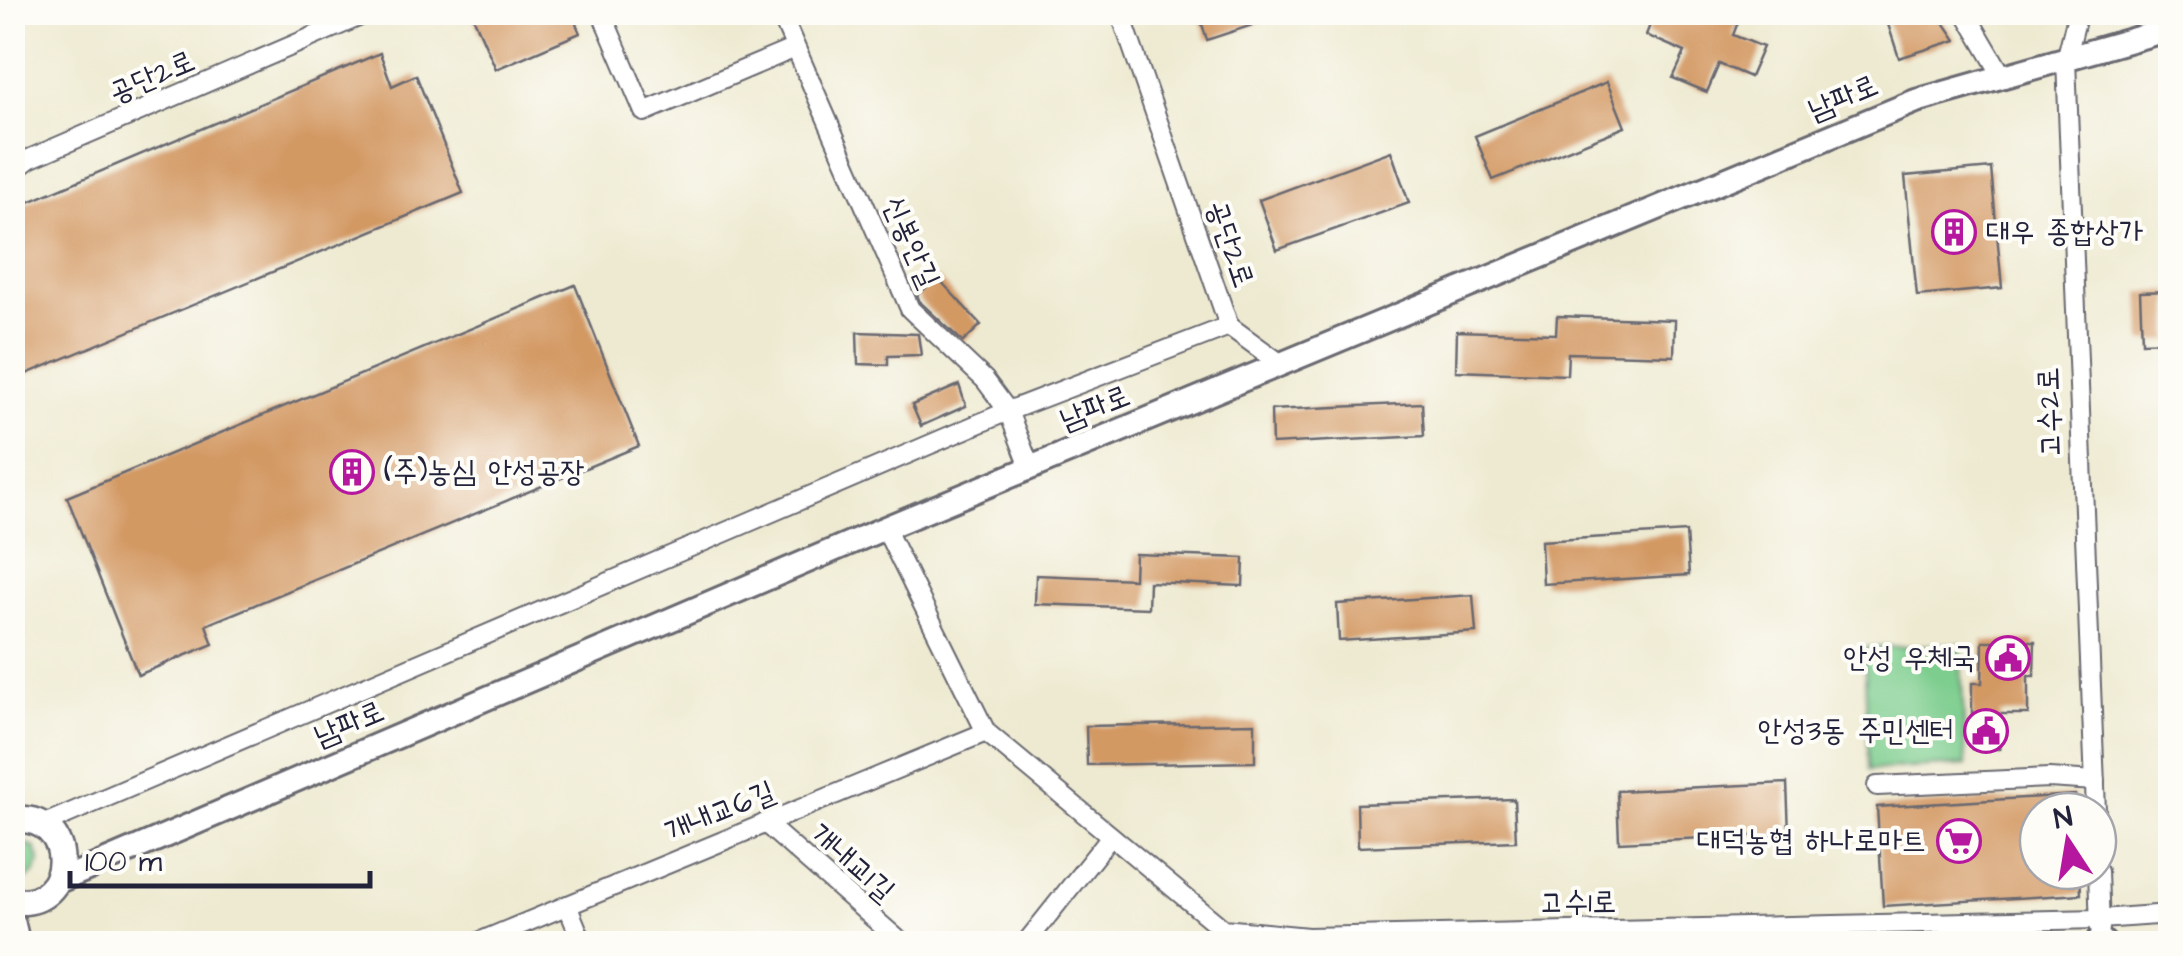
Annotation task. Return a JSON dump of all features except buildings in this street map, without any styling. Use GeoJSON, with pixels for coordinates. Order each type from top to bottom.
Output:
{"type":"FeatureCollection","features":[{"type":"Feature","properties":{"kind":"main road"},"geometry":{"type":"LineString","coordinates":[[12,820],[32,821],[50,831],[61,850],[62,861],[57,882],[42,897],[12,901]]}},
{"type":"Feature","properties":{"kind":"main road"},"geometry":{"type":"LineString","coordinates":[[12,923],[17,944]]}},
{"type":"Feature","properties":{"kind":"street","name":"공단2로"},"geometry":{"type":"LineString","coordinates":[[12,172],[29,159],[370,12]]}},
{"type":"Feature","properties":{"kind":"street"},"geometry":{"type":"LineString","coordinates":[[601,12],[644,112],[796,48]]}},
{"type":"Feature","properties":{"kind":"street","name":"신봉안길"},"geometry":{"type":"LineString","coordinates":[[780,12],[910,309],[985,380],[1008,411],[1030,468]]}},
{"type":"Feature","properties":{"kind":"street","name":"공단2로"},"geometry":{"type":"LineString","coordinates":[[42,825],[1008,411],[1230,326],[1120,12]]}},
{"type":"Feature","properties":{"kind":"street"},"geometry":{"type":"LineString","coordinates":[[1965,12],[2003,78]]}},
{"type":"Feature","properties":{"kind":"street","name":"고수2로"},"geometry":{"type":"LineString","coordinates":[[2078,12],[2066,60],[2095,791]]}},
{"type":"Feature","properties":{"kind":"street","name":"남파로"},"geometry":{"type":"LineString","coordinates":[[57,882],[885,528],[1916,100],[2170,29]]}},
{"type":"Feature","properties":{"kind":"street"},"geometry":{"type":"LineString","coordinates":[[1230,326],[1281,364]]}},
{"type":"Feature","properties":{"kind":"street","name":"고수1로"},"geometry":{"type":"LineString","coordinates":[[885,528],[986,732],[1223,930],[1301,940],[2101,938],[2170,914]]}},
{"type":"Feature","properties":{"kind":"street","name":"개내교6길"},"geometry":{"type":"LineString","coordinates":[[474,944],[986,732]]}},
{"type":"Feature","properties":{"kind":"street"},"geometry":{"type":"LineString","coordinates":[[1877,786],[2049,778],[2094,781]]}},
{"type":"Feature","properties":{"kind":"street","name":"개내교1길"},"geometry":{"type":"LineString","coordinates":[[765,823],[894,942]]}},
{"type":"Feature","properties":{"kind":"street"},"geometry":{"type":"LineString","coordinates":[[1025,944],[1111,836]]}},
{"type":"Feature","properties":{"kind":"street"},"geometry":{"type":"LineString","coordinates":[[2099,891],[2101,938]]}},
{"type":"Feature","properties":{"kind":"street"},"geometry":{"type":"LineString","coordinates":[[567,905],[583,944]]}},
{"type":"Feature","properties":{"kind":"green space"},"geometry":{"type":"Polygon","coordinates":[[[1960,644],[1966,765],[1869,770],[1864,648],[1960,644]]]}},
{"type":"Feature","properties":{"kind":"green space"},"geometry":{"type":"Polygon","coordinates":[[[21,842],[34,847],[40,861],[34,874],[26,879],[13,878],[12,844],[21,842]]]}},
{"type":"Feature","properties":{"kind":"place","name":"대우 종합상가"},"geometry":{"type":"Point","coordinates":[1954,232]}},
{"type":"Feature","properties":{"kind":"place","name":"(주)농심 안성공장"},"geometry":{"type":"Point","coordinates":[352,472]}},
{"type":"Feature","properties":{"kind":"place","name":"안성 우체국"},"geometry":{"type":"Point","coordinates":[2008,658]}},
{"type":"Feature","properties":{"kind":"place","name":"안성3동 주민센터"},"geometry":{"type":"Point","coordinates":[1986,731]}},
{"type":"Feature","properties":{"kind":"place","name":"대덕농협 하나로마트"},"geometry":{"type":"Point","coordinates":[1959,841]}}]}
